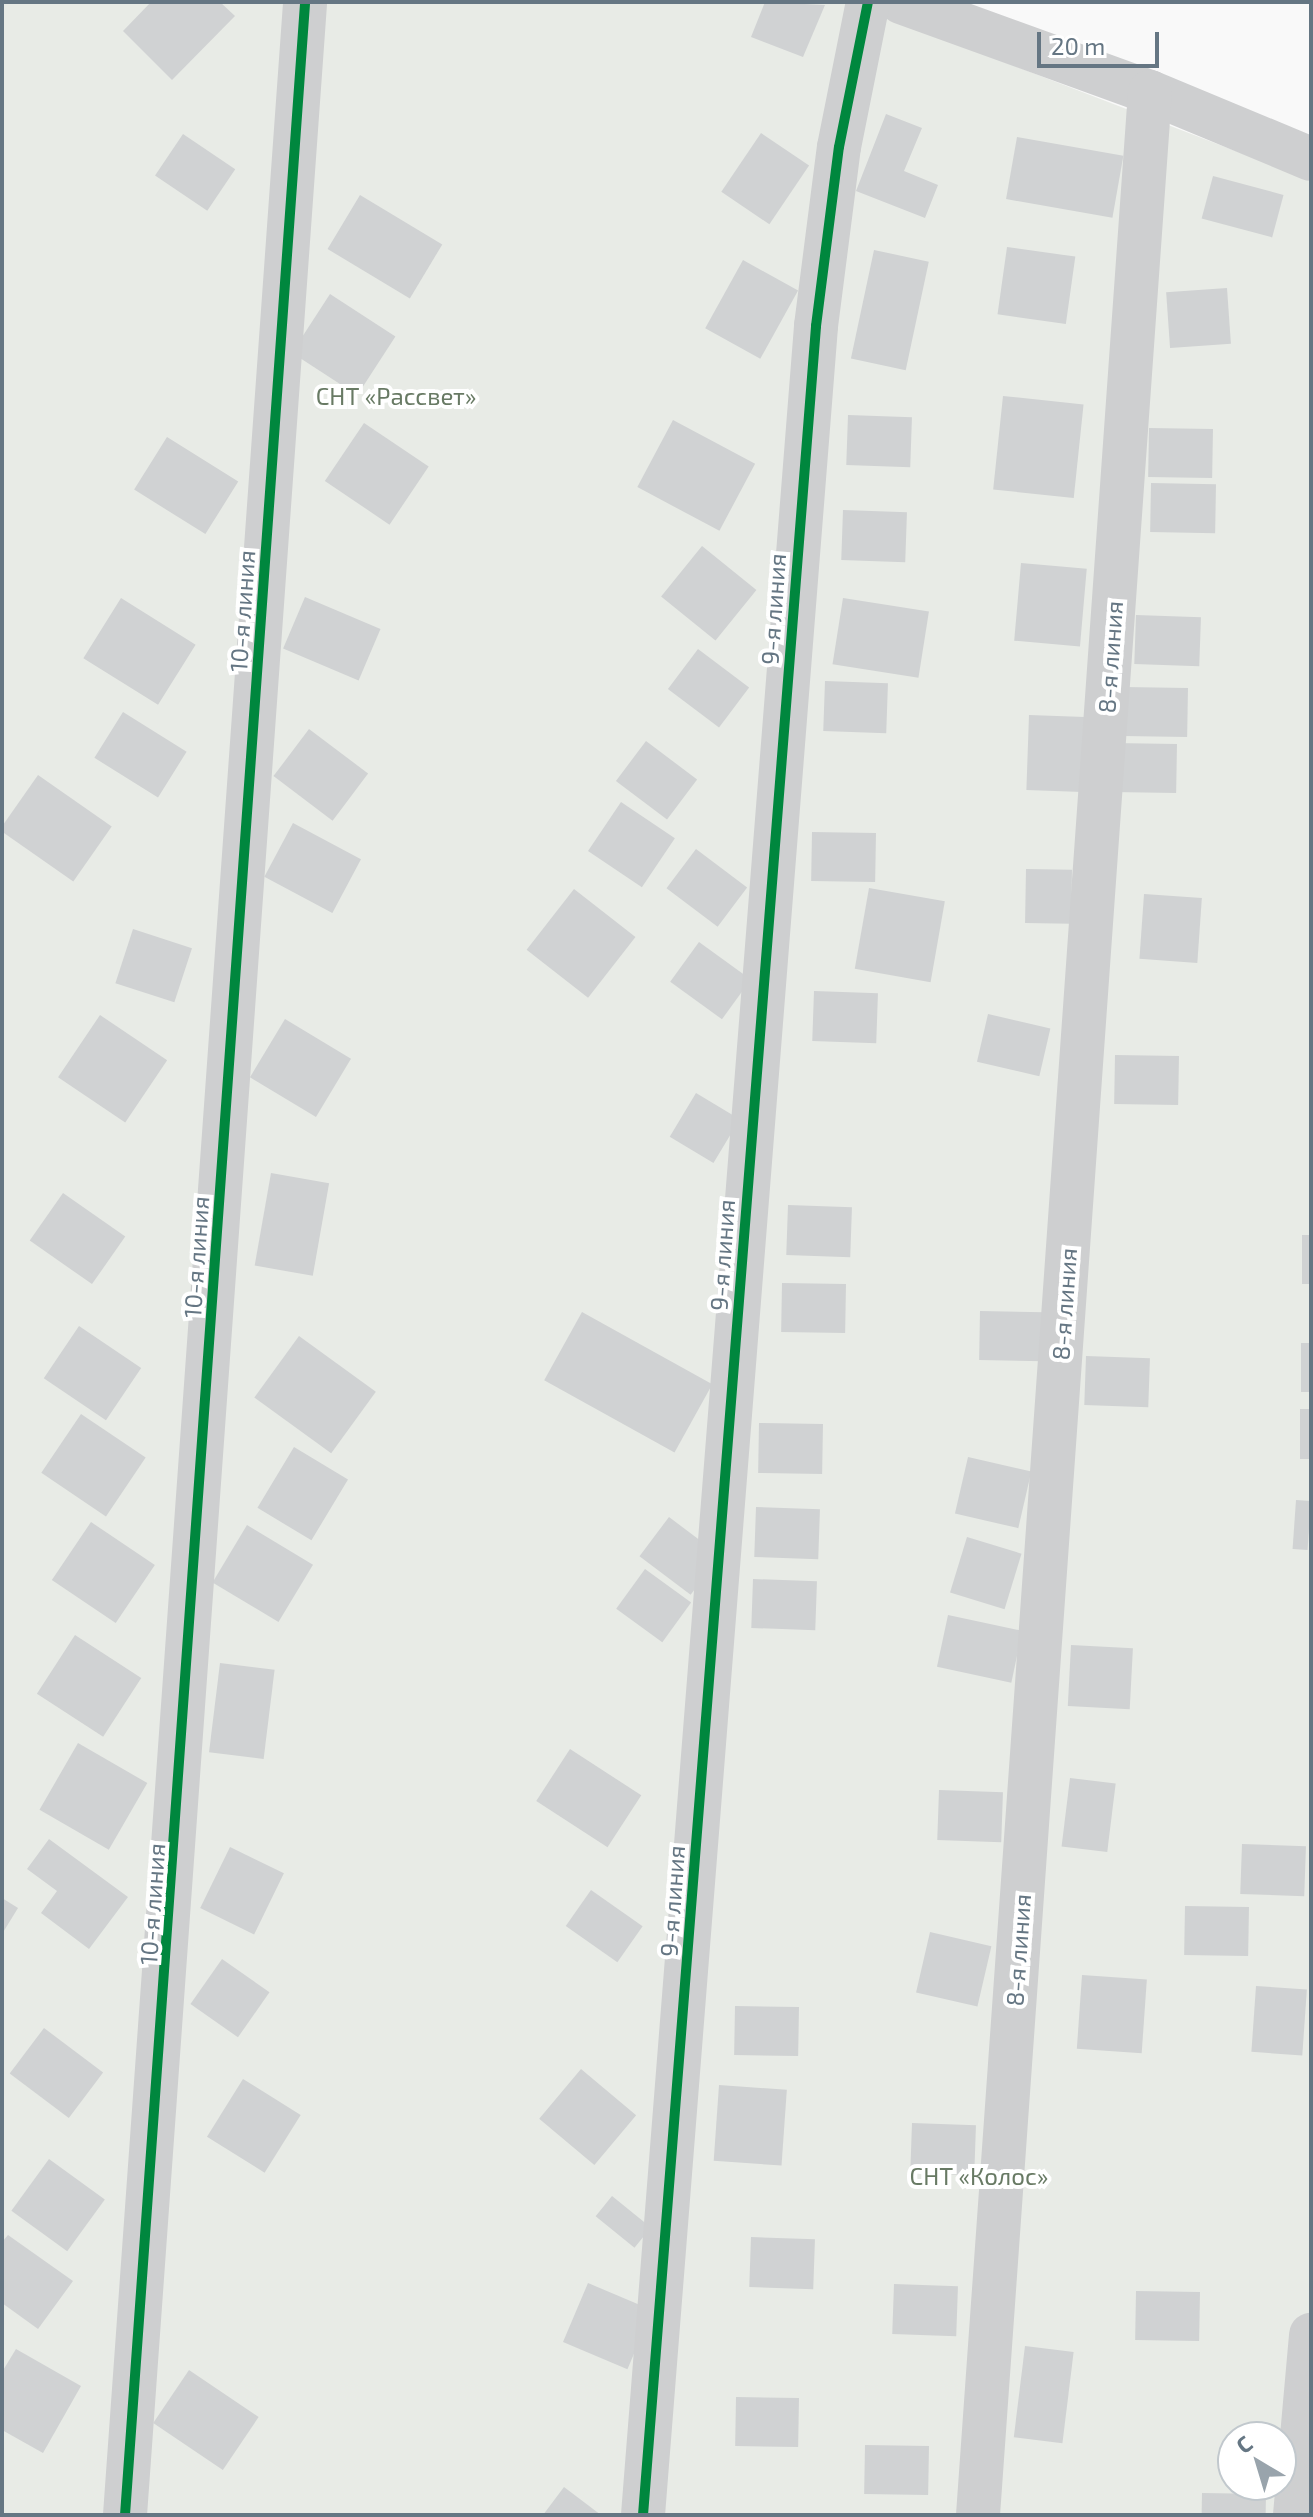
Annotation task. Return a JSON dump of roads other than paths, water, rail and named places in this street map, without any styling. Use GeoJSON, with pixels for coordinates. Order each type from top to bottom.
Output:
{"type":"FeatureCollection","features":[{"type":"Feature","properties":{"kind":"street","name":"10-я линия"},"geometry":{"type":"LineString","coordinates":[[125,2515],[305,2]]}},
{"type":"Feature","properties":{"kind":"street","name":"9-я линия"},"geometry":{"type":"LineString","coordinates":[[643,2515],[816,326],[839,147],[868,2]]}},
{"type":"Feature","properties":{"kind":"street"},"geometry":{"type":"LineString","coordinates":[[901,2],[1150,92],[1311,159]]}},
{"type":"Feature","properties":{"kind":"street","name":"8-я линия"},"geometry":{"type":"LineString","coordinates":[[978,2515],[1150,92]]}},
{"type":"Feature","properties":{"kind":"street"},"geometry":{"type":"LineString","coordinates":[[1295,2515],[1311,2335]]}},
{"type":"Feature","properties":{"kind":"park label","name":"СНТ «Рассвет»"},"geometry":{"type":"Point","coordinates":[396,396]}},
{"type":"Feature","properties":{"kind":"park label","name":"СНТ «Колос»"},"geometry":{"type":"Point","coordinates":[979,2176]}}]}
